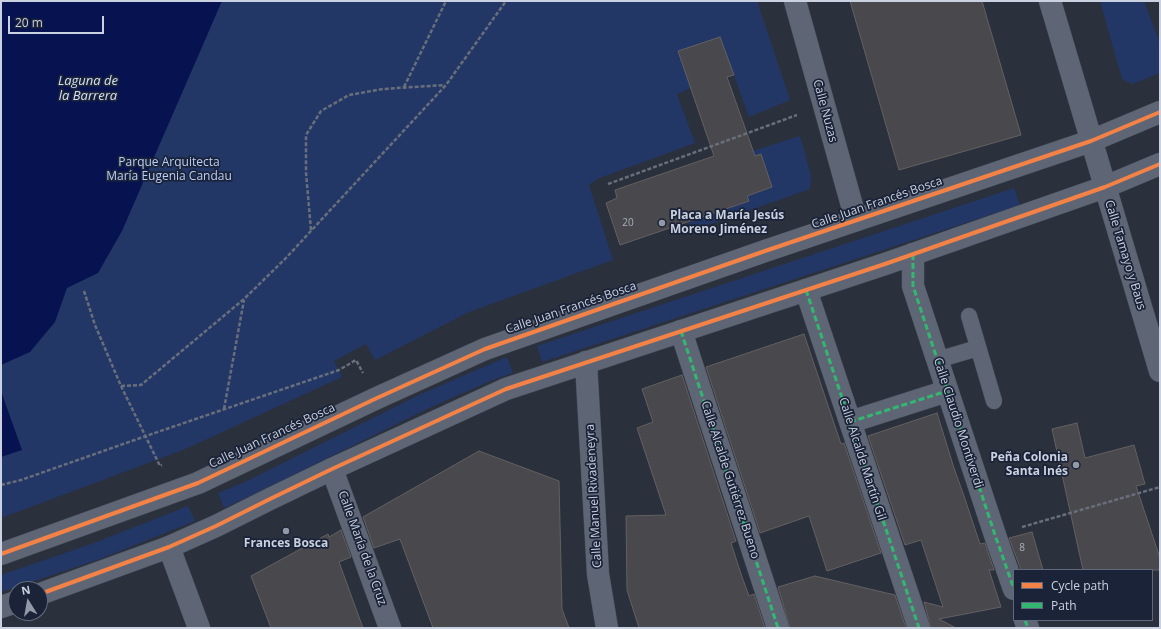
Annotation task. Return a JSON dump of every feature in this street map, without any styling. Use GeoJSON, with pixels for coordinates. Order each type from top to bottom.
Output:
{"type":"FeatureCollection","features":[{"type":"Feature","properties":{"kind":"main road","name":"Calle Juan Francés Bosca"},"geometry":{"type":"LineString","coordinates":[[1,554],[198,483],[377,398],[485,349],[856,220],[1091,141],[1160,112]]}},
{"type":"Feature","properties":{"kind":"main road"},"geometry":{"type":"LineString","coordinates":[[48,591],[169,547],[216,526],[270,498],[506,389],[913,254],[1105,187],[1160,164]]}},
{"type":"Feature","properties":{"kind":"street","name":"Calle Nuzas"},"geometry":{"type":"LineString","coordinates":[[795,1],[856,220]]}},
{"type":"Feature","properties":{"kind":"street","name":"Calle Tamayo y Baus"},"geometry":{"type":"LineString","coordinates":[[1050,1],[1160,371]]}},
{"type":"Feature","properties":{"kind":"street","name":"Calle Claudio Montiverdi"},"geometry":{"type":"LineString","coordinates":[[913,254],[913,286],[1013,586]]}},
{"type":"Feature","properties":{"kind":"street","name":"Calle Alcalde Martín Gil"},"geometry":{"type":"LineString","coordinates":[[806,290],[919,628]]}},
{"type":"Feature","properties":{"kind":"street","name":"Calle Alcalde Gutiérrez Bueno"},"geometry":{"type":"LineString","coordinates":[[681,331],[778,628]]}},
{"type":"Feature","properties":{"kind":"street","name":"Calle Manuel Rivadeneyra"},"geometry":{"type":"LineString","coordinates":[[586,362],[598,574],[607,628]]}},
{"type":"Feature","properties":{"kind":"street"},"geometry":{"type":"LineString","coordinates":[[850,422],[947,391]]}},
{"type":"Feature","properties":{"kind":"street","name":"Calle María de la Cruz"},"geometry":{"type":"LineString","coordinates":[[332,469],[390,628]]}},
{"type":"Feature","properties":{"kind":"street"},"geometry":{"type":"LineString","coordinates":[[169,547],[199,628]]}},
{"type":"Feature","properties":{"kind":"lane"},"geometry":{"type":"LineString","coordinates":[[969,316],[994,401]]}},
{"type":"Feature","properties":{"kind":"lane"},"geometry":{"type":"LineString","coordinates":[[937,360],[978,348]]}},
{"type":"Feature","properties":{"kind":"path"},"geometry":{"type":"LineString","coordinates":[[404,87],[446,1]]}},
{"type":"Feature","properties":{"kind":"path"},"geometry":{"type":"LineString","coordinates":[[121,386],[142,385],[244,300],[312,230],[446,85],[506,1]]}},
{"type":"Feature","properties":{"kind":"path"},"geometry":{"type":"LineString","coordinates":[[312,230],[306,173],[306,135],[321,111],[349,95],[383,89],[446,85]]}},
{"type":"Feature","properties":{"kind":"path"},"geometry":{"type":"LineString","coordinates":[[608,184],[786,119],[825,108]]}},
{"type":"Feature","properties":{"kind":"path"},"geometry":{"type":"LineString","coordinates":[[84,291],[95,325],[121,386],[160,466],[166,464]]}},
{"type":"Feature","properties":{"kind":"path"},"geometry":{"type":"LineString","coordinates":[[224,409],[244,300]]}},
{"type":"Feature","properties":{"kind":"path"},"geometry":{"type":"LineString","coordinates":[[1,485],[21,480],[339,370],[356,360],[377,398]]}},
{"type":"Feature","properties":{"kind":"path"},"geometry":{"type":"LineString","coordinates":[[995,535],[1160,487]]}},
{"type":"Feature","properties":{"kind":"green space","name":"Parque Arquitecta María Eugenia Candau"},"geometry":{"type":"Polygon","coordinates":[[[1,1],[757,1],[790,100],[749,117],[720,37],[678,51],[691,88],[677,94],[695,143],[597,179],[589,185],[613,260],[469,312],[375,360],[366,344],[334,361],[342,377],[183,450],[1,518],[1,1]]]}},
{"type":"Feature","properties":{"kind":"green space"},"geometry":{"type":"Polygon","coordinates":[[[1100,1],[1144,1],[1160,43],[1160,73],[1132,84],[1122,79],[1100,1]]]}},
{"type":"Feature","properties":{"kind":"green space"},"geometry":{"type":"Polygon","coordinates":[[[800,136],[811,176],[810,189],[691,231],[688,223],[749,201],[747,196],[772,187],[761,154],[736,162],[734,157],[800,136]]]}},
{"type":"Feature","properties":{"kind":"green space"},"geometry":{"type":"Polygon","coordinates":[[[1014,188],[1020,205],[542,362],[537,346],[1014,188]]]}},
{"type":"Feature","properties":{"kind":"green space"},"geometry":{"type":"Polygon","coordinates":[[[507,357],[513,373],[495,379],[429,408],[224,508],[218,493],[245,482],[421,394],[507,357]]]}},
{"type":"Feature","properties":{"kind":"green space"},"geometry":{"type":"Polygon","coordinates":[[[188,506],[195,521],[100,559],[34,581],[8,581],[8,590],[1,592],[1,575],[94,543],[188,506]]]}},
{"type":"Feature","properties":{"kind":"water","name":"Laguna de la Barrera"},"geometry":{"type":"Polygon","coordinates":[[[1,1],[222,1],[122,231],[98,273],[67,288],[55,322],[30,352],[1,365],[1,1]]]}},
{"type":"Feature","properties":{"kind":"water"},"geometry":{"type":"Polygon","coordinates":[[[1,391],[22,450],[1,457],[1,391]]]}},
{"type":"Feature","properties":{"kind":"building"},"geometry":{"type":"Polygon","coordinates":[[[850,1],[982,1],[1021,135],[899,170],[850,1]]]}},
{"type":"Feature","properties":{"kind":"building"},"geometry":{"type":"Polygon","coordinates":[[[720,37],[734,75],[727,77],[755,156],[761,154],[772,187],[747,196],[749,201],[620,245],[606,203],[617,198],[615,190],[714,156],[678,51],[720,37]]]}},
{"type":"Feature","properties":{"kind":"building"},"geometry":{"type":"Polygon","coordinates":[[[804,334],[841,444],[844,443],[881,553],[827,571],[809,516],[760,533],[706,367],[804,334]]]}},
{"type":"Feature","properties":{"kind":"building"},"geometry":{"type":"Polygon","coordinates":[[[682,375],[736,541],[731,543],[741,574],[749,596],[754,594],[765,628],[639,628],[627,590],[626,516],[666,515],[637,428],[653,422],[642,389],[682,375]]]}},
{"type":"Feature","properties":{"kind":"building"},"geometry":{"type":"Polygon","coordinates":[[[937,413],[980,544],[985,543],[994,570],[989,570],[1001,607],[939,619],[956,628],[931,628],[924,602],[943,607],[921,540],[905,545],[868,436],[937,413]]]}},
{"type":"Feature","properties":{"kind":"building"},"geometry":{"type":"Polygon","coordinates":[[[1077,423],[1085,458],[1134,445],[1145,484],[1136,486],[1160,558],[1160,570],[1083,569],[1052,429],[1077,423]]]}},
{"type":"Feature","properties":{"kind":"building"},"geometry":{"type":"Polygon","coordinates":[[[479,451],[559,481],[562,609],[569,628],[433,628],[400,539],[374,548],[363,517],[479,451]]]}},
{"type":"Feature","properties":{"kind":"building"},"geometry":{"type":"Polygon","coordinates":[[[341,530],[351,557],[339,562],[363,628],[271,628],[251,576],[328,534],[329,537],[341,530]]]}},
{"type":"Feature","properties":{"kind":"building"},"geometry":{"type":"Polygon","coordinates":[[[1032,532],[1043,569],[1021,569],[1009,538],[1032,532]]]}},
{"type":"Feature","properties":{"kind":"building"},"geometry":{"type":"Polygon","coordinates":[[[815,576],[895,595],[906,628],[790,628],[778,587],[815,576]]]}},
{"type":"Feature","properties":{"kind":"marked path"},"geometry":{"type":"LineString","coordinates":[[913,254],[913,286],[1013,586]]}},
{"type":"Feature","properties":{"kind":"marked path"},"geometry":{"type":"LineString","coordinates":[[806,290],[919,628]]}},
{"type":"Feature","properties":{"kind":"marked path"},"geometry":{"type":"LineString","coordinates":[[681,331],[778,628]]}},
{"type":"Feature","properties":{"kind":"marked path"},"geometry":{"type":"LineString","coordinates":[[850,422],[947,391]]}},
{"type":"Feature","properties":{"kind":"marked path"},"geometry":{"type":"LineString","coordinates":[[1025,621],[1028,628]]}},
{"type":"Feature","properties":{"kind":"cycle path"},"geometry":{"type":"LineString","coordinates":[[1,554],[198,483],[377,398],[485,349],[765,251],[1091,141],[1160,112]]}},
{"type":"Feature","properties":{"kind":"cycle path"},"geometry":{"type":"LineString","coordinates":[[48,591],[169,547],[216,526],[332,469],[506,389],[885,264],[1105,187],[1160,164]]}},
{"type":"Feature","properties":{"kind":"place","name":"Placa a María Jesús Moreno Jiménez"},"geometry":{"type":"Point","coordinates":[662,223]}},
{"type":"Feature","properties":{"kind":"place","name":"Peña Colonia Santa Inés"},"geometry":{"type":"Point","coordinates":[1076,465]}},
{"type":"Feature","properties":{"kind":"place","name":"Frances Bosca"},"geometry":{"type":"Point","coordinates":[286,531]}}]}
